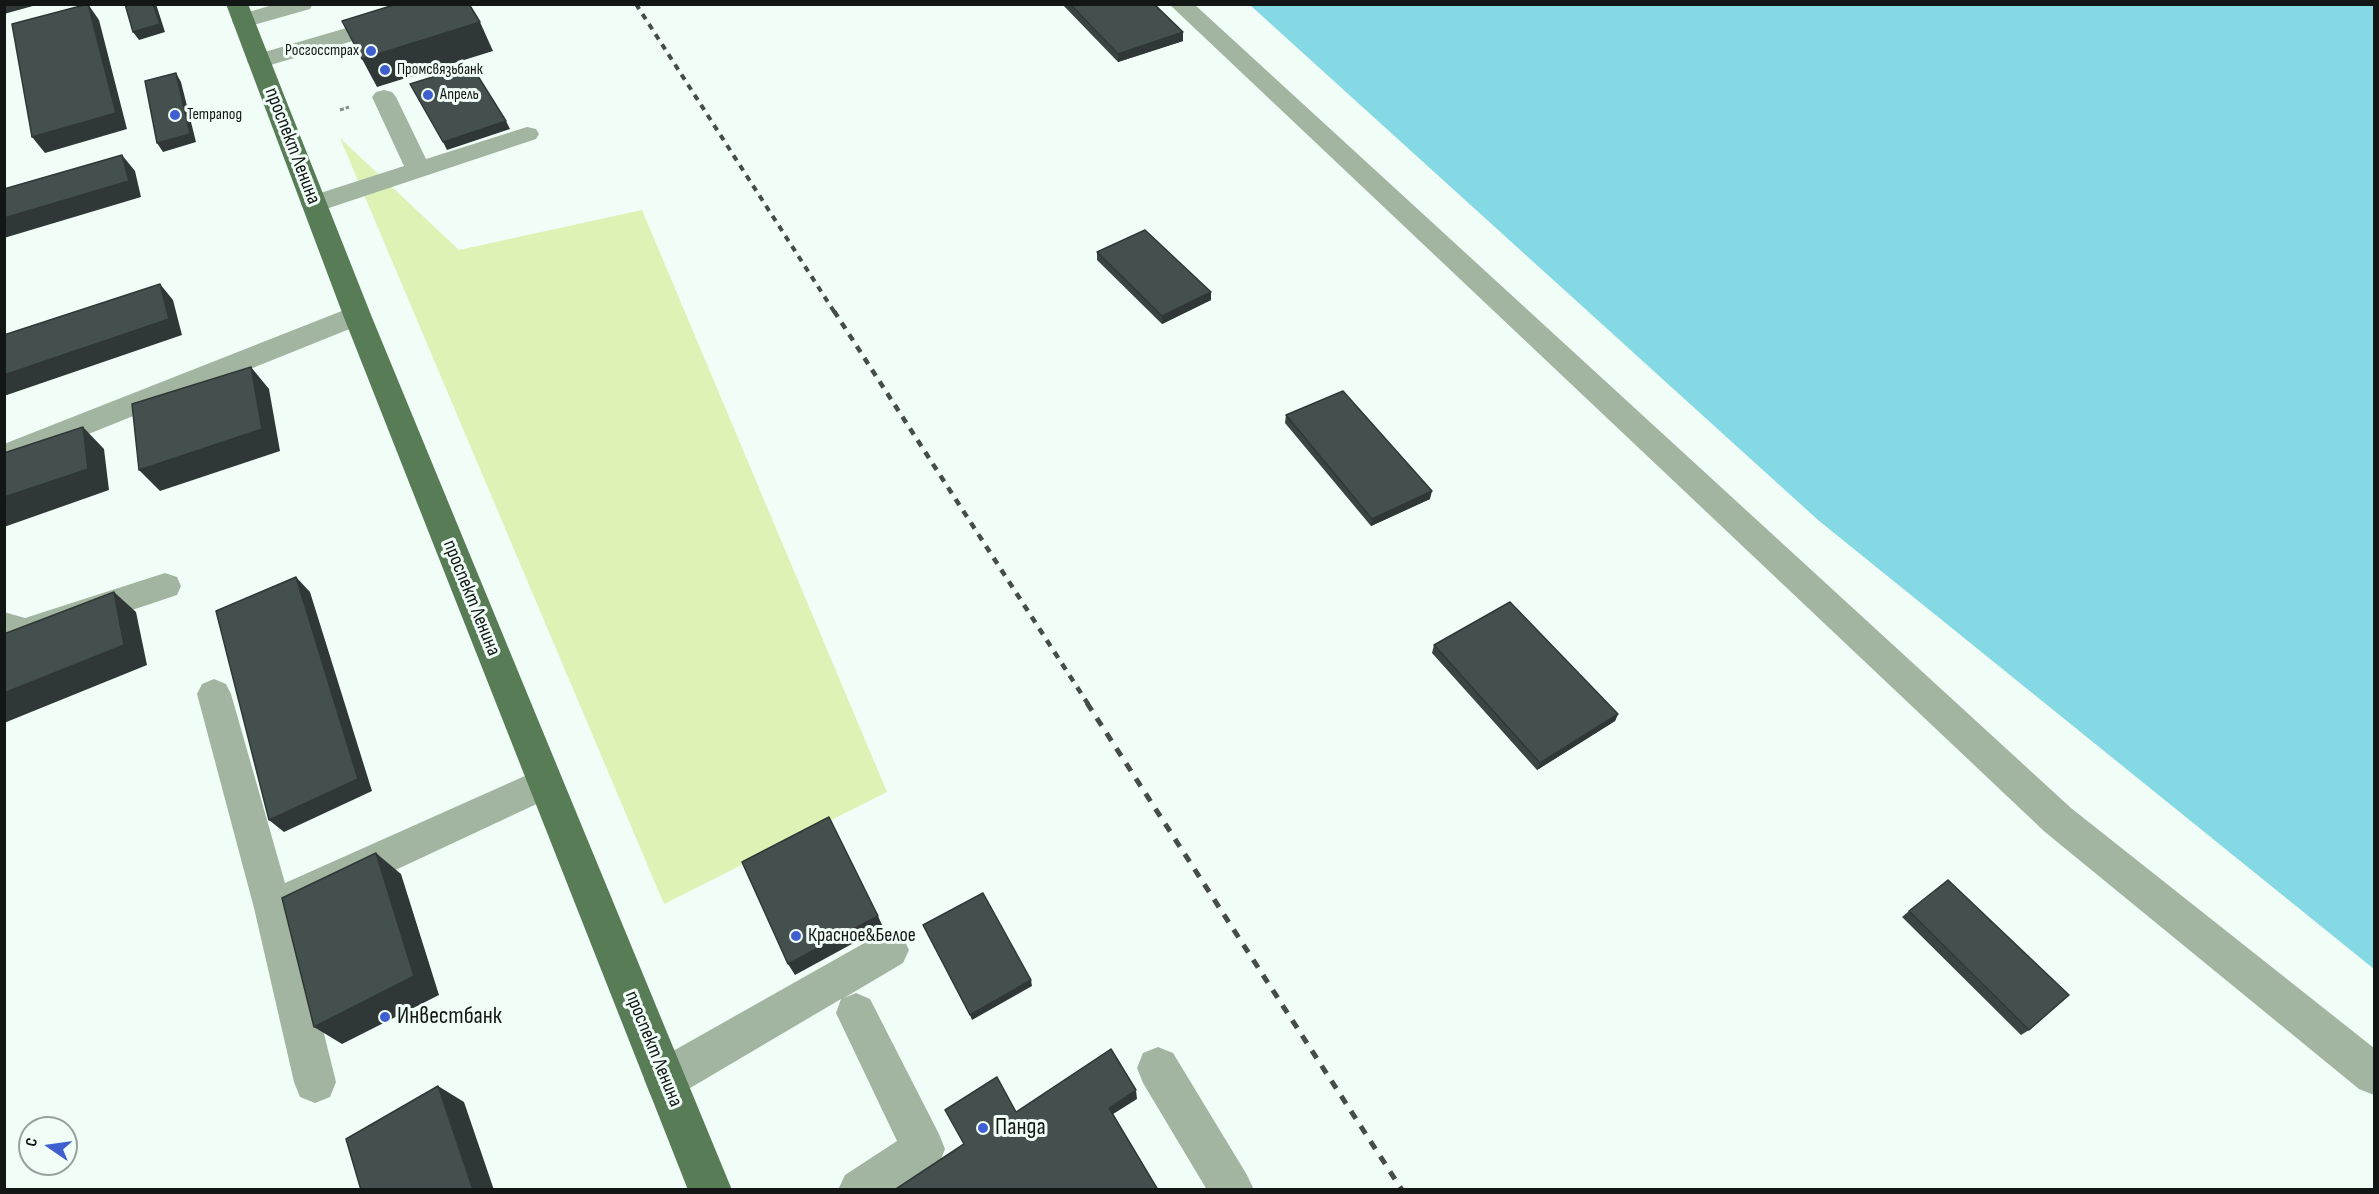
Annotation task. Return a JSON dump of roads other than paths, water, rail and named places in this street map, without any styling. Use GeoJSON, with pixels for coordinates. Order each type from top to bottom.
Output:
{"type":"FeatureCollection","features":[{"type":"Feature","properties":{"kind":"main road","name":"проспект Ленина"},"geometry":{"type":"LineString","coordinates":[[240,13],[357,315],[710,1190]]}},
{"type":"Feature","properties":{"kind":"lane"},"geometry":{"type":"LineString","coordinates":[[240,13],[302,4]]}},
{"type":"Feature","properties":{"kind":"lane"},"geometry":{"type":"LineString","coordinates":[[259,61],[454,4]]}},
{"type":"Feature","properties":{"kind":"lane"},"geometry":{"type":"LineString","coordinates":[[1180,4],[2058,820],[2374,1074]]}},
{"type":"Feature","properties":{"kind":"lane"},"geometry":{"type":"LineString","coordinates":[[384,97],[419,170]]}},
{"type":"Feature","properties":{"kind":"lane"},"geometry":{"type":"LineString","coordinates":[[314,204],[527,134]]}},
{"type":"Feature","properties":{"kind":"lane"},"geometry":{"type":"LineString","coordinates":[[4,457],[357,315]]}},
{"type":"Feature","properties":{"kind":"lane"},"geometry":{"type":"LineString","coordinates":[[4,626],[25,632],[165,586]]}},
{"type":"Feature","properties":{"kind":"lane"},"geometry":{"type":"LineString","coordinates":[[214,694],[273,908],[315,1082]]}},
{"type":"Feature","properties":{"kind":"lane"},"geometry":{"type":"LineString","coordinates":[[273,908],[545,783]]}},
{"type":"Feature","properties":{"kind":"lane"},"geometry":{"type":"LineString","coordinates":[[665,1079],[890,950]]}},
{"type":"Feature","properties":{"kind":"lane"},"geometry":{"type":"LineString","coordinates":[[856,1013],[924,1149],[860,1190]]}},
{"type":"Feature","properties":{"kind":"lane"},"geometry":{"type":"LineString","coordinates":[[1158,1068],[1232,1190]]}},
{"type":"Feature","properties":{"kind":"water"},"geometry":{"type":"Polygon","coordinates":[[[1250,5],[2374,5],[2374,969],[1818,520],[1250,5]]]}},
{"type":"Feature","properties":{"kind":"railway"},"geometry":{"type":"LineString","coordinates":[[636,4],[835,313]]}},
{"type":"Feature","properties":{"kind":"railway"},"geometry":{"type":"LineString","coordinates":[[834,311],[1088,704]]}},
{"type":"Feature","properties":{"kind":"railway"},"geometry":{"type":"LineString","coordinates":[[1087,703],[1402,1190]]}},
{"type":"Feature","properties":{"kind":"place","name":"Росгосстрах"},"geometry":{"type":"Point","coordinates":[371,51]}},
{"type":"Feature","properties":{"kind":"place","name":"Промсвязьбанк"},"geometry":{"type":"Point","coordinates":[385,70]}},
{"type":"Feature","properties":{"kind":"place","name":"Апрель"},"geometry":{"type":"Point","coordinates":[428,95]}},
{"type":"Feature","properties":{"kind":"place","name":"Тетрапод"},"geometry":{"type":"Point","coordinates":[175,115]}},
{"type":"Feature","properties":{"kind":"place","name":"Красное&Белое"},"geometry":{"type":"Point","coordinates":[796,936]}},
{"type":"Feature","properties":{"kind":"place","name":"Инвестбанк"},"geometry":{"type":"Point","coordinates":[385,1017]}},
{"type":"Feature","properties":{"kind":"place","name":"Панда"},"geometry":{"type":"Point","coordinates":[983,1128]}}]}
